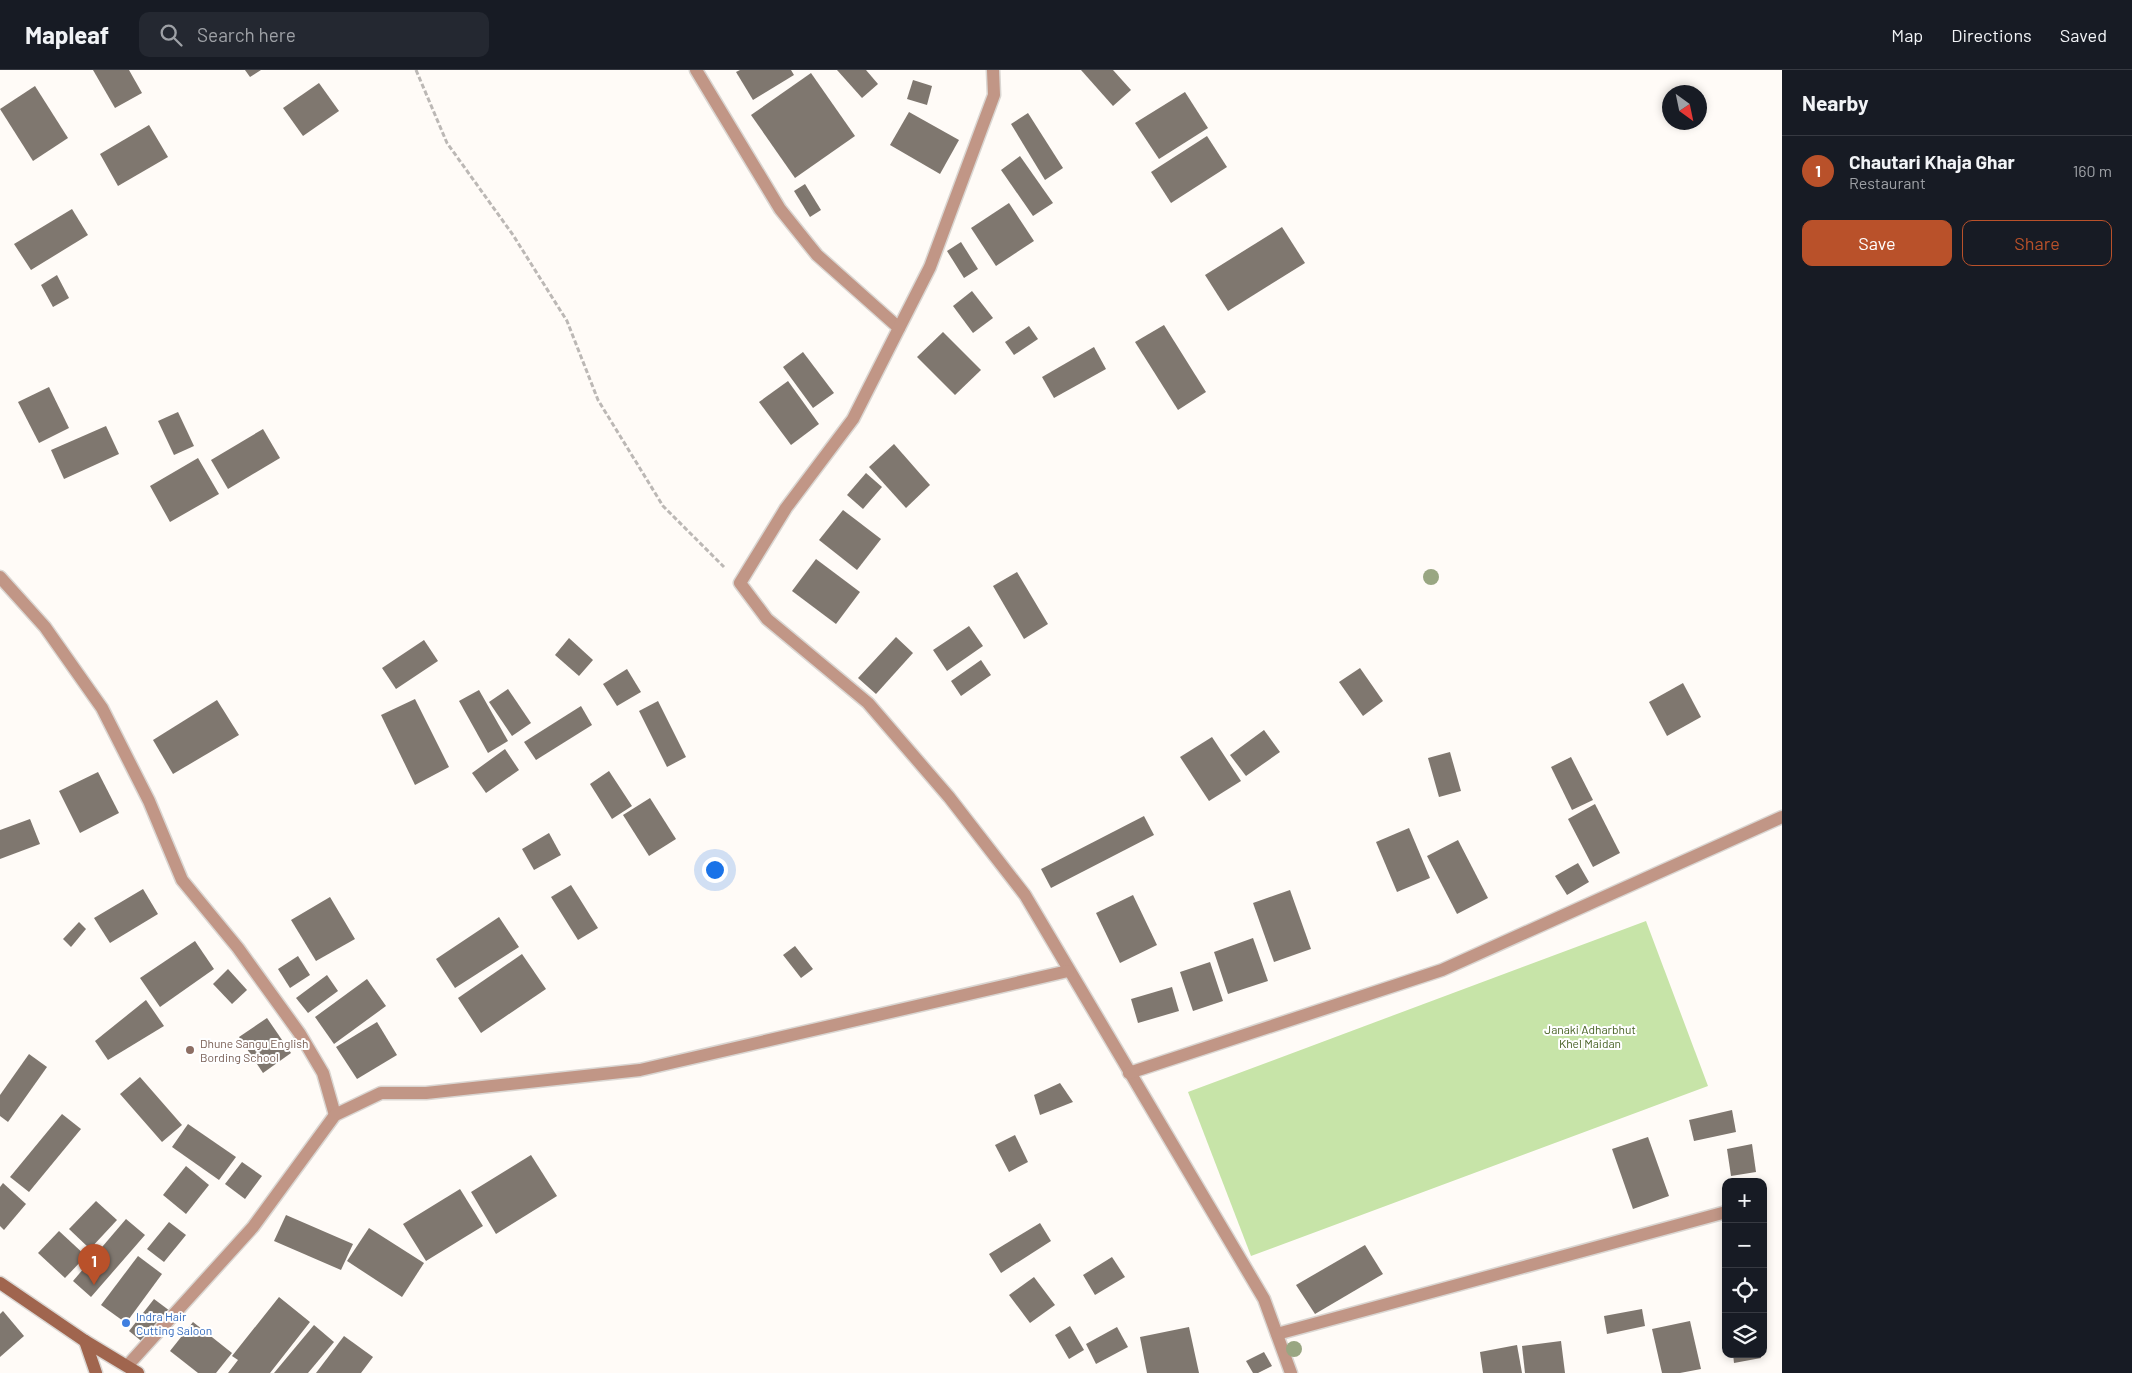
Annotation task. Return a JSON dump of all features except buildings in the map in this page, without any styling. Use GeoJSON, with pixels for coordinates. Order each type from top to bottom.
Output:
{"type":"FeatureCollection","features":[{"type":"Feature","properties":{"kind":"main road"},"geometry":{"type":"LineString","coordinates":[[0,1283],[85,1341],[133,1369]]}},
{"type":"Feature","properties":{"kind":"main road"},"geometry":{"type":"LineString","coordinates":[[85,1341],[96,1373]]}},
{"type":"Feature","properties":{"kind":"street"},"geometry":{"type":"LineString","coordinates":[[696,70],[780,209],[817,255],[898,328]]}},
{"type":"Feature","properties":{"kind":"street"},"geometry":{"type":"LineString","coordinates":[[993,70],[994,95],[930,267],[853,419],[786,508],[740,583],[767,619],[868,703],[949,797],[1025,895],[1068,971],[1264,1299],[1291,1373]]}},
{"type":"Feature","properties":{"kind":"street"},"geometry":{"type":"LineString","coordinates":[[0,577],[45,627],[102,708],[149,801],[182,880],[238,948],[300,1034],[323,1073],[335,1115]]}},
{"type":"Feature","properties":{"kind":"street"},"geometry":{"type":"LineString","coordinates":[[1130,1073],[1442,970],[1782,817]]}},
{"type":"Feature","properties":{"kind":"street"},"geometry":{"type":"LineString","coordinates":[[133,1369],[253,1228],[335,1115],[381,1093],[426,1093],[640,1070],[1068,971]]}},
{"type":"Feature","properties":{"kind":"street"},"geometry":{"type":"LineString","coordinates":[[1276,1334],[1722,1213]]}},
{"type":"Feature","properties":{"kind":"path"},"geometry":{"type":"LineString","coordinates":[[416,70],[447,143],[513,235],[567,321],[598,400],[662,506],[740,583]]}},
{"type":"Feature","properties":{"kind":"green space","name":"Janaki Adharbhut Khel Maidan"},"geometry":{"type":"Polygon","coordinates":[[[1646,921],[1708,1086],[1251,1256],[1188,1092],[1646,921]]]}},
{"type":"Feature","properties":{"kind":"place","name":"Dhune Sangu English Bording School"},"geometry":{"type":"Point","coordinates":[190,1050]}},
{"type":"Feature","properties":{"kind":"place","name":"Chautari Khaja Ghar"},"geometry":{"type":"Point","coordinates":[94,1285]}},
{"type":"Feature","properties":{"kind":"place","name":"Indra Hair Cutting Saloon"},"geometry":{"type":"Point","coordinates":[126,1323]}}]}
